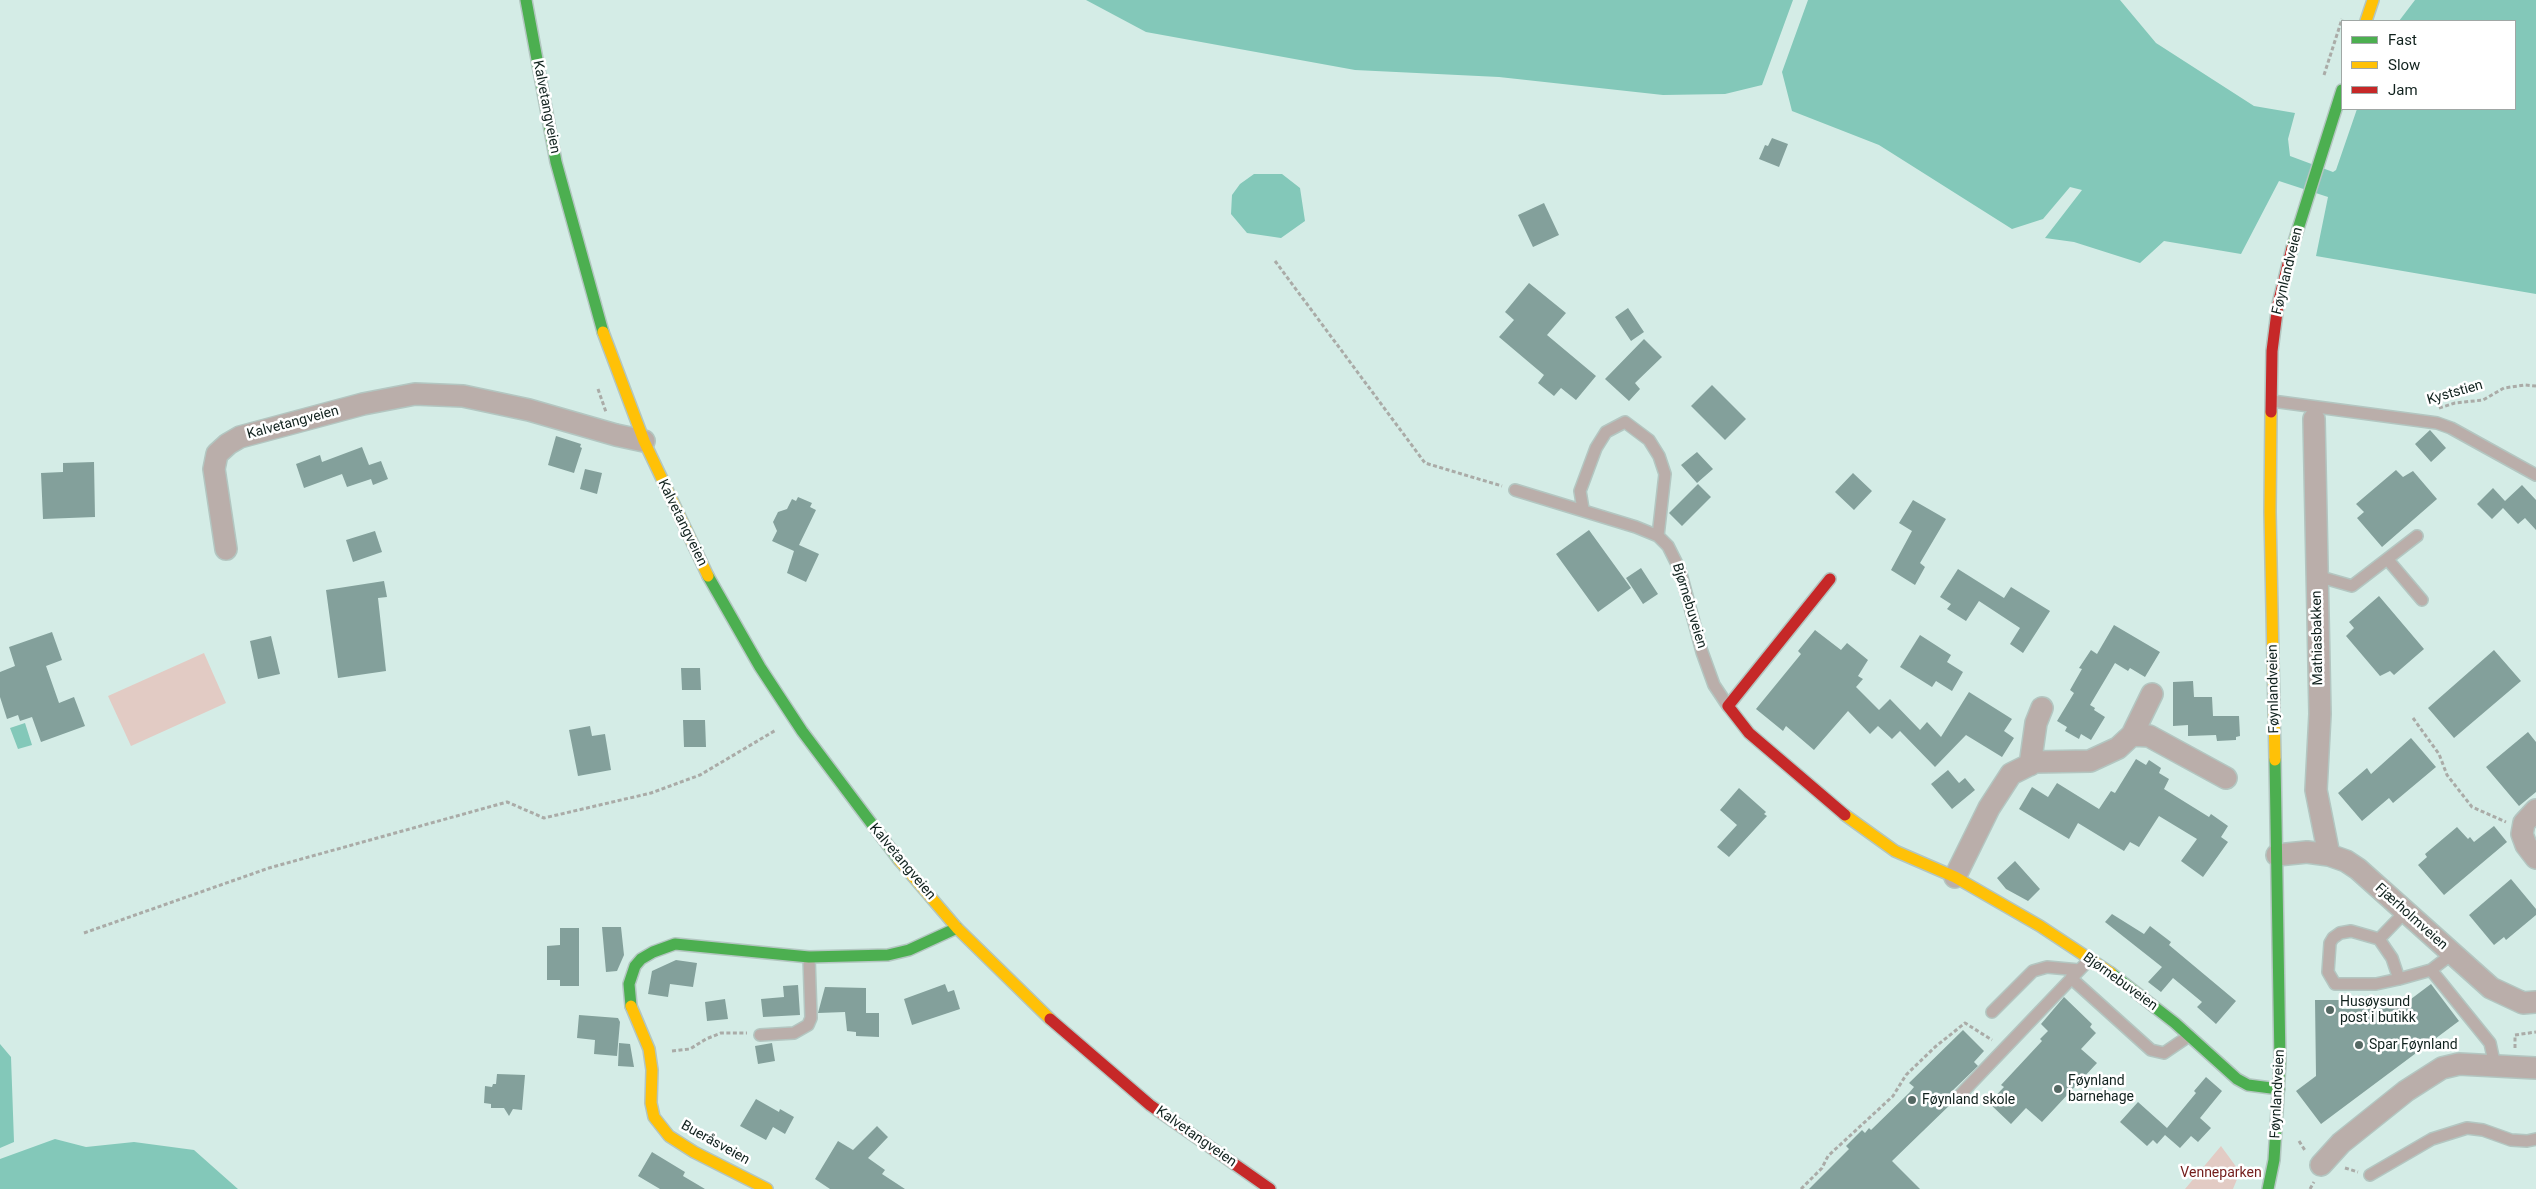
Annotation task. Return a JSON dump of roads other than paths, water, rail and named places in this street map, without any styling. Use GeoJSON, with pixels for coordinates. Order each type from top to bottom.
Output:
{"type":"FeatureCollection","features":[{"type":"Feature","properties":{"kind":"street","name":"Kalvetangveien"},"geometry":{"type":"LineString","coordinates":[[526,0],[556,162],[600,323],[644,440],[704,569],[760,667],[795,721],[889,848],[957,928],[1076,1044],[1150,1105],[1270,1189]]}},
{"type":"Feature","properties":{"kind":"street"},"geometry":{"type":"LineString","coordinates":[[2366,20],[2373,0]]}},
{"type":"Feature","properties":{"kind":"street","name":"Føynlandveien"},"geometry":{"type":"LineString","coordinates":[[2268,1189],[2274,1160],[2280,1089],[2270,401],[2278,304],[2288,261],[2341,93]]}},
{"type":"Feature","properties":{"kind":"street","name":"Kalvetangveien"},"geometry":{"type":"LineString","coordinates":[[226,549],[214,469],[217,454],[228,444],[240,437],[363,404],[415,394],[463,396],[529,410],[616,435],[644,440]]}},
{"type":"Feature","properties":{"kind":"street","name":"Mathiasbakken"},"geometry":{"type":"LineString","coordinates":[[2314,419],[2320,714],[2316,790],[2329,855]]}},
{"type":"Feature","properties":{"kind":"street"},"geometry":{"type":"LineString","coordinates":[[1728,706],[1830,579]]}},
{"type":"Feature","properties":{"kind":"street"},"geometry":{"type":"LineString","coordinates":[[1955,877],[1998,792],[2012,774],[2035,762],[2090,761],[2118,748],[2132,734],[2152,694]]}},
{"type":"Feature","properties":{"kind":"street","name":"Bjørnebuveien"},"geometry":{"type":"LineString","coordinates":[[1728,706],[1748,734],[1843,813],[1895,850],[1916,862],[1955,877],[2040,926],[2106,969],[2189,1036],[2237,1079],[2248,1085],[2280,1089]]}},
{"type":"Feature","properties":{"kind":"street"},"geometry":{"type":"LineString","coordinates":[[2030,764],[2036,724],[2042,708]]}},
{"type":"Feature","properties":{"kind":"street"},"geometry":{"type":"LineString","coordinates":[[2132,734],[2149,736],[2226,778]]}},
{"type":"Feature","properties":{"kind":"street"},"geometry":{"type":"LineString","coordinates":[[2536,810],[2527,818],[2523,828],[2526,845],[2536,858]]}},
{"type":"Feature","properties":{"kind":"street","name":"Fjærholmveien"},"geometry":{"type":"LineString","coordinates":[[2277,855],[2307,852],[2329,855],[2358,869],[2452,954],[2501,994],[2523,1003],[2536,1002]]}},
{"type":"Feature","properties":{"kind":"street"},"geometry":{"type":"LineString","coordinates":[[809,957],[888,955],[909,950],[957,928]]}},
{"type":"Feature","properties":{"kind":"street","name":"Bueråsveien"},"geometry":{"type":"LineString","coordinates":[[767,1189],[694,1152],[669,1136],[654,1117],[651,1103],[652,1070],[649,1049],[632,1010],[629,984],[635,966],[641,959],[653,952],[675,944],[809,957]]}},
{"type":"Feature","properties":{"kind":"street"},"geometry":{"type":"LineString","coordinates":[[2321,1165],[2341,1143],[2406,1091],[2442,1068],[2460,1064],[2536,1068]]}},
{"type":"Feature","properties":{"kind":"lane"},"geometry":{"type":"LineString","coordinates":[[2270,401],[2410,419],[2452,428],[2536,475]]}},
{"type":"Feature","properties":{"kind":"lane"},"geometry":{"type":"LineString","coordinates":[[1515,490],[1583,509],[1658,536],[1665,474],[1659,456],[1649,440],[1625,422],[1606,432],[1589,461],[1580,491],[1583,509]]}},
{"type":"Feature","properties":{"kind":"lane","name":"Bjørnebuveien"},"geometry":{"type":"LineString","coordinates":[[1658,536],[1668,546],[1680,570],[1705,660],[1714,685],[1728,706]]}},
{"type":"Feature","properties":{"kind":"lane"},"geometry":{"type":"LineString","coordinates":[[2317,576],[2352,586],[2417,536]]}},
{"type":"Feature","properties":{"kind":"lane"},"geometry":{"type":"LineString","coordinates":[[2388,560],[2422,600]]}},
{"type":"Feature","properties":{"kind":"lane"},"geometry":{"type":"LineString","coordinates":[[2379,939],[2405,912]]}},
{"type":"Feature","properties":{"kind":"lane"},"geometry":{"type":"LineString","coordinates":[[2399,980],[2392,958],[2379,939],[2350,931],[2340,933],[2330,943],[2328,972],[2335,984],[2376,984],[2399,980],[2431,970],[2452,954]]}},
{"type":"Feature","properties":{"kind":"lane"},"geometry":{"type":"LineString","coordinates":[[760,1035],[794,1033],[808,1025],[811,1018],[809,957]]}},
{"type":"Feature","properties":{"kind":"lane"},"geometry":{"type":"LineString","coordinates":[[1959,1096],[2090,959]]}},
{"type":"Feature","properties":{"kind":"lane"},"geometry":{"type":"LineString","coordinates":[[1992,1012],[2033,971],[2047,968],[2075,974],[2151,1050],[2164,1053],[2189,1036]]}},
{"type":"Feature","properties":{"kind":"lane"},"geometry":{"type":"LineString","coordinates":[[2431,970],[2490,1043],[2505,1067]]}},
{"type":"Feature","properties":{"kind":"lane"},"geometry":{"type":"LineString","coordinates":[[2370,1175],[2432,1139],[2467,1128],[2483,1130],[2511,1140],[2527,1141],[2536,1139]]}},
{"type":"Feature","properties":{"kind":"place","name":"Husøysund post i butikk"},"geometry":{"type":"Point","coordinates":[2330,1010]}},
{"type":"Feature","properties":{"kind":"place","name":"Spar Føynland"},"geometry":{"type":"Point","coordinates":[2359,1045]}},
{"type":"Feature","properties":{"kind":"place","name":"Føynland barnehage"},"geometry":{"type":"Point","coordinates":[2058,1089]}},
{"type":"Feature","properties":{"kind":"place","name":"Føynland skole"},"geometry":{"type":"Point","coordinates":[1912,1100]}},
{"type":"Feature","properties":{"kind":"park label","name":"Venneparken"},"geometry":{"type":"Point","coordinates":[2221,1173]}}]}
